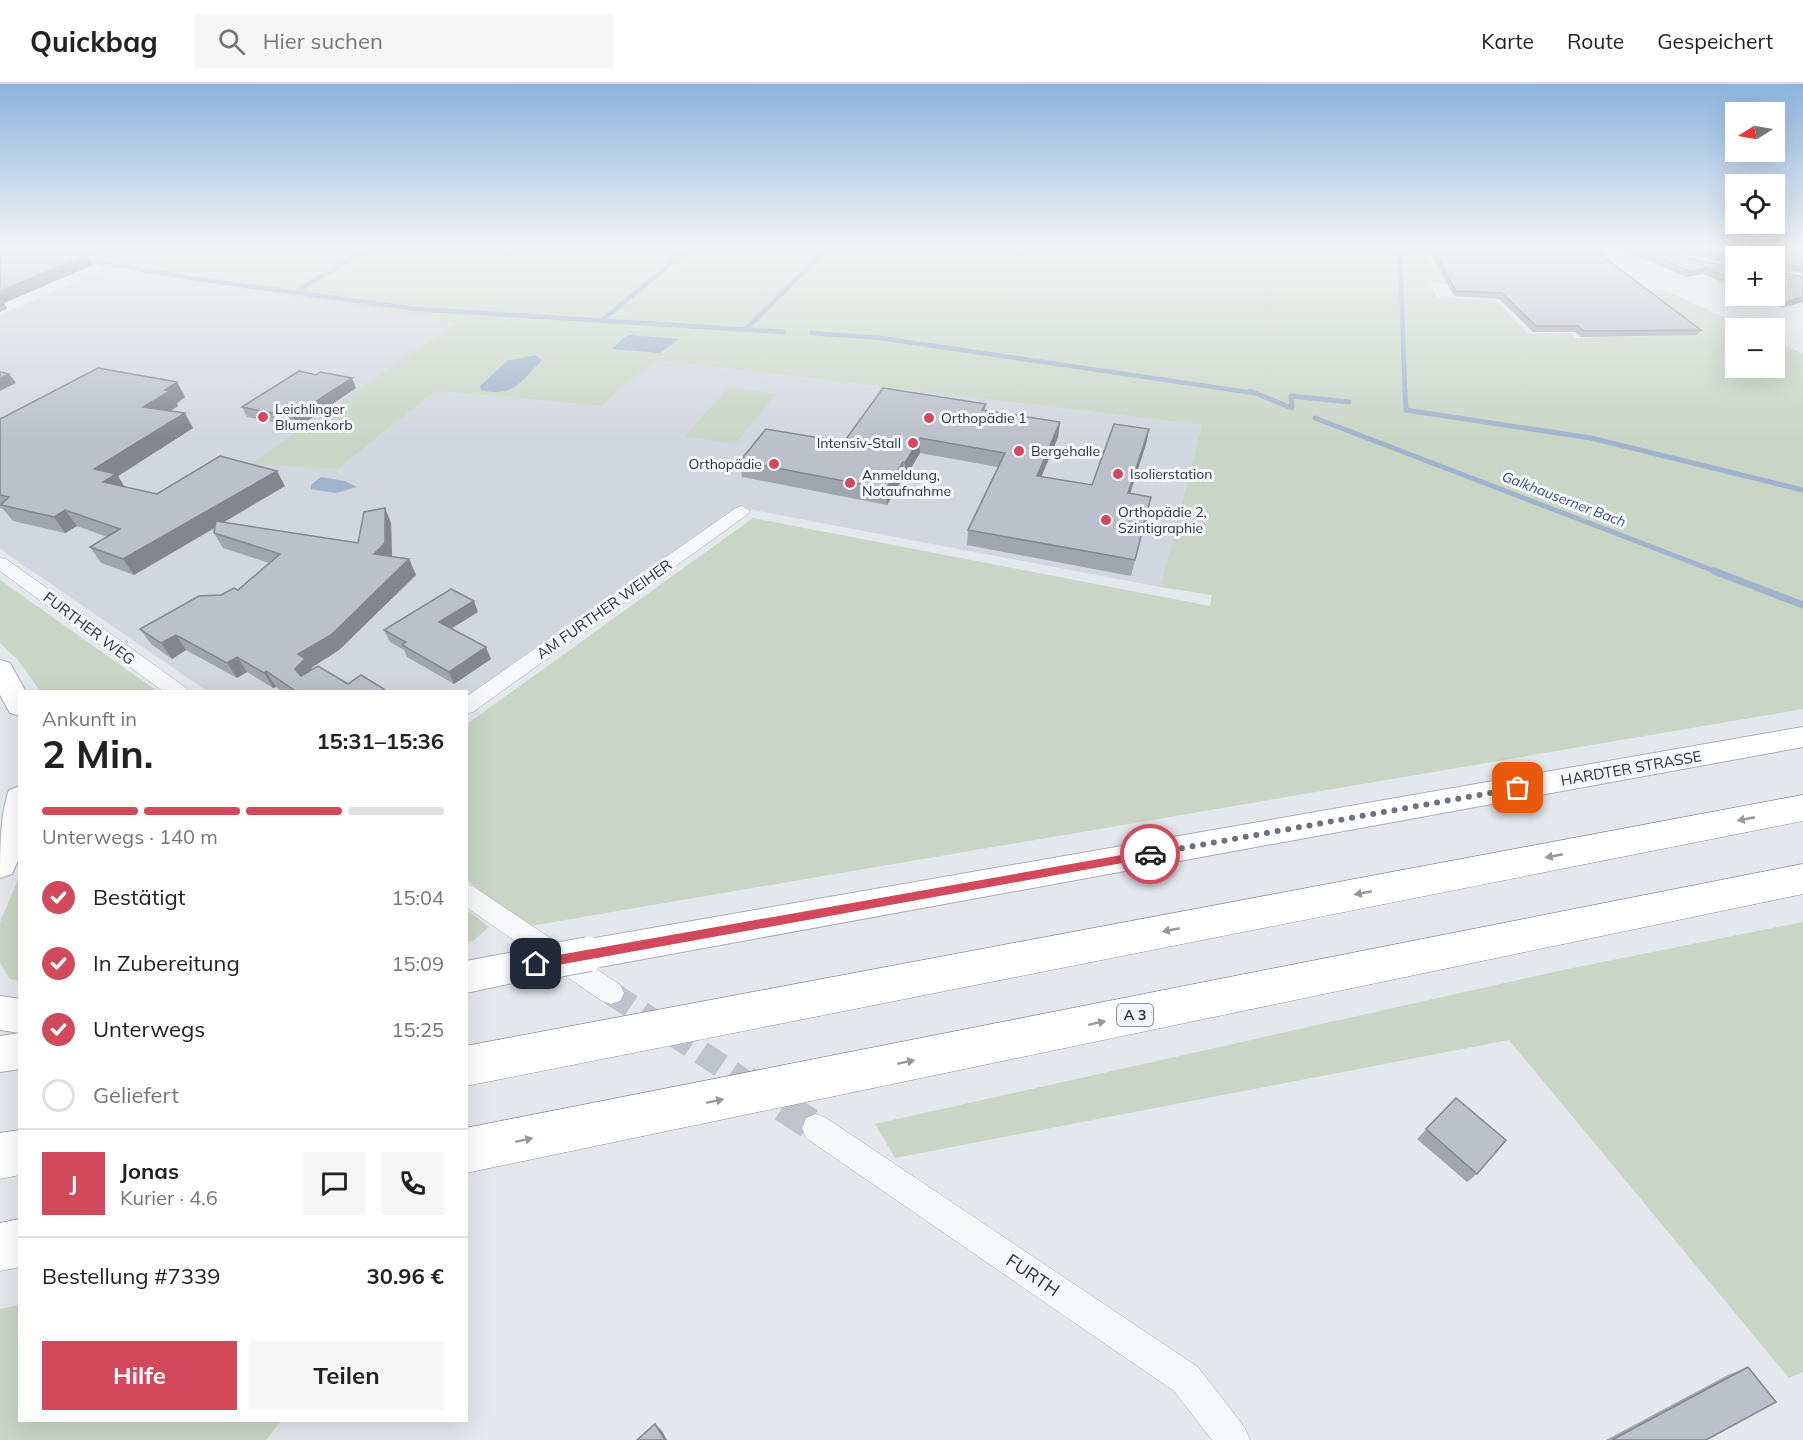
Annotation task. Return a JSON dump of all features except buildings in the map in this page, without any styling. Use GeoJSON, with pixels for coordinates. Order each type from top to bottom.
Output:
{"type":"FeatureCollection","features":[{"type":"Feature","properties":{"kind":"highway"},"geometry":{"type":"LineString","coordinates":[[468,1066],[1803,808]]}},
{"type":"Feature","properties":{"kind":"highway","name":"A 3"},"geometry":{"type":"LineString","coordinates":[[468,1151],[1803,879]]}},
{"type":"Feature","properties":{"kind":"highway"},"geometry":{"type":"LineString","coordinates":[[0,1156],[18,1152]]}},
{"type":"Feature","properties":{"kind":"highway"},"geometry":{"type":"LineString","coordinates":[[0,1246],[18,1243]]}},
{"type":"Feature","properties":{"kind":"main road"},"geometry":{"type":"LineString","coordinates":[[0,669],[18,702]]}},
{"type":"Feature","properties":{"kind":"main road","name":"HARDTER STRASSE"},"geometry":{"type":"LineString","coordinates":[[468,977],[1803,737]]}},
{"type":"Feature","properties":{"kind":"main road"},"geometry":{"type":"LineString","coordinates":[[0,820],[18,784]]}},
{"type":"Feature","properties":{"kind":"main road"},"geometry":{"type":"LineString","coordinates":[[0,865],[18,810]]}},
{"type":"Feature","properties":{"kind":"main road"},"geometry":{"type":"LineString","coordinates":[[0,1013],[18,1016]]}},
{"type":"Feature","properties":{"kind":"main road"},"geometry":{"type":"LineString","coordinates":[[0,1054],[18,1051]]}},
{"type":"Feature","properties":{"kind":"street","name":"AM FURTHER WEIHER"},"geometry":{"type":"LineString","coordinates":[[468,706],[742,511]]}},
{"type":"Feature","properties":{"kind":"street","name":"FURTHER WEG"},"geometry":{"type":"LineString","coordinates":[[0,563],[175,690]]}},
{"type":"Feature","properties":{"kind":"street"},"geometry":{"type":"LineString","coordinates":[[468,895],[611,993]]}},
{"type":"Feature","properties":{"kind":"street","name":"FURTH"},"geometry":{"type":"LineString","coordinates":[[816,1128],[1186,1379],[1233,1440]]}},
{"type":"Feature","properties":{"kind":"shaded area"},"geometry":{"type":"Polygon","coordinates":[[[6,312],[390,312],[457,323],[252,463],[338,469],[436,391],[601,406],[656,360],[1202,425],[1160,587],[737,507],[468,695],[468,690],[206,690],[0,549],[0,315],[6,312]]]}},
{"type":"Feature","properties":{"kind":"green space"},"geometry":{"type":"Polygon","coordinates":[[[390,312],[1507,312],[1529,334],[1571,333],[1576,338],[1694,335],[1665,312],[1713,312],[1726,318],[1725,378],[1785,378],[1785,346],[1803,354],[1803,709],[524,927],[468,881],[468,723],[753,518],[1210,606],[1212,595],[1160,587],[1202,425],[656,360],[601,406],[436,391],[338,469],[250,464],[456,323],[390,312]]]}},
{"type":"Feature","properties":{"kind":"green space"},"geometry":{"type":"Polygon","coordinates":[[[729,387],[776,394],[735,444],[685,436],[729,387]]]}},
{"type":"Feature","properties":{"kind":"green space"},"geometry":{"type":"Polygon","coordinates":[[[0,580],[156,690],[39,690],[18,660],[0,643],[0,580]]]}},
{"type":"Feature","properties":{"kind":"green space"},"geometry":{"type":"Polygon","coordinates":[[[18,879],[18,981],[10,979],[0,963],[0,922],[18,879]]]}},
{"type":"Feature","properties":{"kind":"green space"},"geometry":{"type":"Polygon","coordinates":[[[468,911],[489,927],[473,941],[468,942],[468,911]]]}},
{"type":"Feature","properties":{"kind":"green space"},"geometry":{"type":"Polygon","coordinates":[[[1803,922],[1803,1372],[1789,1378],[1509,1040],[895,1158],[875,1124],[1563,970],[1803,922]]]}},
{"type":"Feature","properties":{"kind":"green space"},"geometry":{"type":"Polygon","coordinates":[[[18,1305],[18,1422],[280,1422],[266,1440],[0,1440],[0,1309],[18,1305]]]}},
{"type":"Feature","properties":{"kind":"water"},"geometry":{"type":"Polygon","coordinates":[[[630,335],[679,339],[660,353],[612,349],[623,338],[630,335]]]}},
{"type":"Feature","properties":{"kind":"water"},"geometry":{"type":"Polygon","coordinates":[[[535,355],[542,360],[516,386],[501,392],[481,390],[480,386],[507,361],[535,355]]]}},
{"type":"Feature","properties":{"kind":"water"},"geometry":{"type":"Polygon","coordinates":[[[321,477],[345,481],[357,487],[336,493],[311,489],[311,485],[321,477]]]}},
{"type":"Feature","properties":{"kind":"waterway","name":"Galkhauserner Bach"},"geometry":{"type":"LineString","coordinates":[[468,312],[601,321]]}},
{"type":"Feature","properties":{"kind":"waterway"},"geometry":{"type":"LineString","coordinates":[[601,321],[612,312]]}},
{"type":"Feature","properties":{"kind":"waterway"},"geometry":{"type":"LineString","coordinates":[[745,330],[763,312]]}},
{"type":"Feature","properties":{"kind":"waterway"},"geometry":{"type":"LineString","coordinates":[[1402,312],[1405,393]]}},
{"type":"Feature","properties":{"kind":"waterway","name":"Galkhauserner Bach"},"geometry":{"type":"LineString","coordinates":[[601,321],[745,330]]}},
{"type":"Feature","properties":{"kind":"waterway","name":"Galkhauserner Bach"},"geometry":{"type":"LineString","coordinates":[[745,330],[784,332]]}},
{"type":"Feature","properties":{"kind":"waterway","name":"Galkhauserner Bach"},"geometry":{"type":"LineString","coordinates":[[812,333],[880,338],[1254,393]]}},
{"type":"Feature","properties":{"kind":"waterway"},"geometry":{"type":"LineString","coordinates":[[1250,391],[1292,408],[1291,396],[1349,402]]}},
{"type":"Feature","properties":{"kind":"waterway"},"geometry":{"type":"LineString","coordinates":[[1405,391],[1406,410],[1591,438],[1803,490]]}},
{"type":"Feature","properties":{"kind":"waterway","name":"Galkhauserner Bach"},"geometry":{"type":"LineString","coordinates":[[1315,418],[1717,572]]}},
{"type":"Feature","properties":{"kind":"waterway","name":"Galkhauserner Bach"},"geometry":{"type":"LineString","coordinates":[[1714,571],[1803,605]]}},
{"type":"Feature","properties":{"kind":"tunnel"},"geometry":{"type":"LineString","coordinates":[[611,993],[747,1083]]}},
{"type":"Feature","properties":{"kind":"tunnel"},"geometry":{"type":"LineString","coordinates":[[745,1081],[816,1128]]}},
{"type":"Feature","properties":{"kind":"way so far"},"geometry":{"type":"LineString","coordinates":[[1150,854],[1518,788]]}},
{"type":"Feature","properties":{"kind":"place","name":"Leichlinger Blumenkorb"},"geometry":{"type":"Point","coordinates":[263,417]}},
{"type":"Feature","properties":{"kind":"place","name":"Orthopädie 1"},"geometry":{"type":"Point","coordinates":[929,418]}},
{"type":"Feature","properties":{"kind":"place","name":"Intensiv-Stall"},"geometry":{"type":"Point","coordinates":[913,443]}},
{"type":"Feature","properties":{"kind":"place","name":"Bergehalle"},"geometry":{"type":"Point","coordinates":[1019,451]}},
{"type":"Feature","properties":{"kind":"place","name":"Orthopädie"},"geometry":{"type":"Point","coordinates":[774,464]}},
{"type":"Feature","properties":{"kind":"place","name":"Isolierstation"},"geometry":{"type":"Point","coordinates":[1118,474]}},
{"type":"Feature","properties":{"kind":"place","name":"Anmeldung, Notaufnahme"},"geometry":{"type":"Point","coordinates":[850,483]}},
{"type":"Feature","properties":{"kind":"place","name":"Orthopädie 2, Szintigraphie"},"geometry":{"type":"Point","coordinates":[1106,520]}},
{"type":"Feature","properties":{"kind":"route"},"geometry":{"type":"LineString","coordinates":[[536,964],[1150,854]]}}]}
